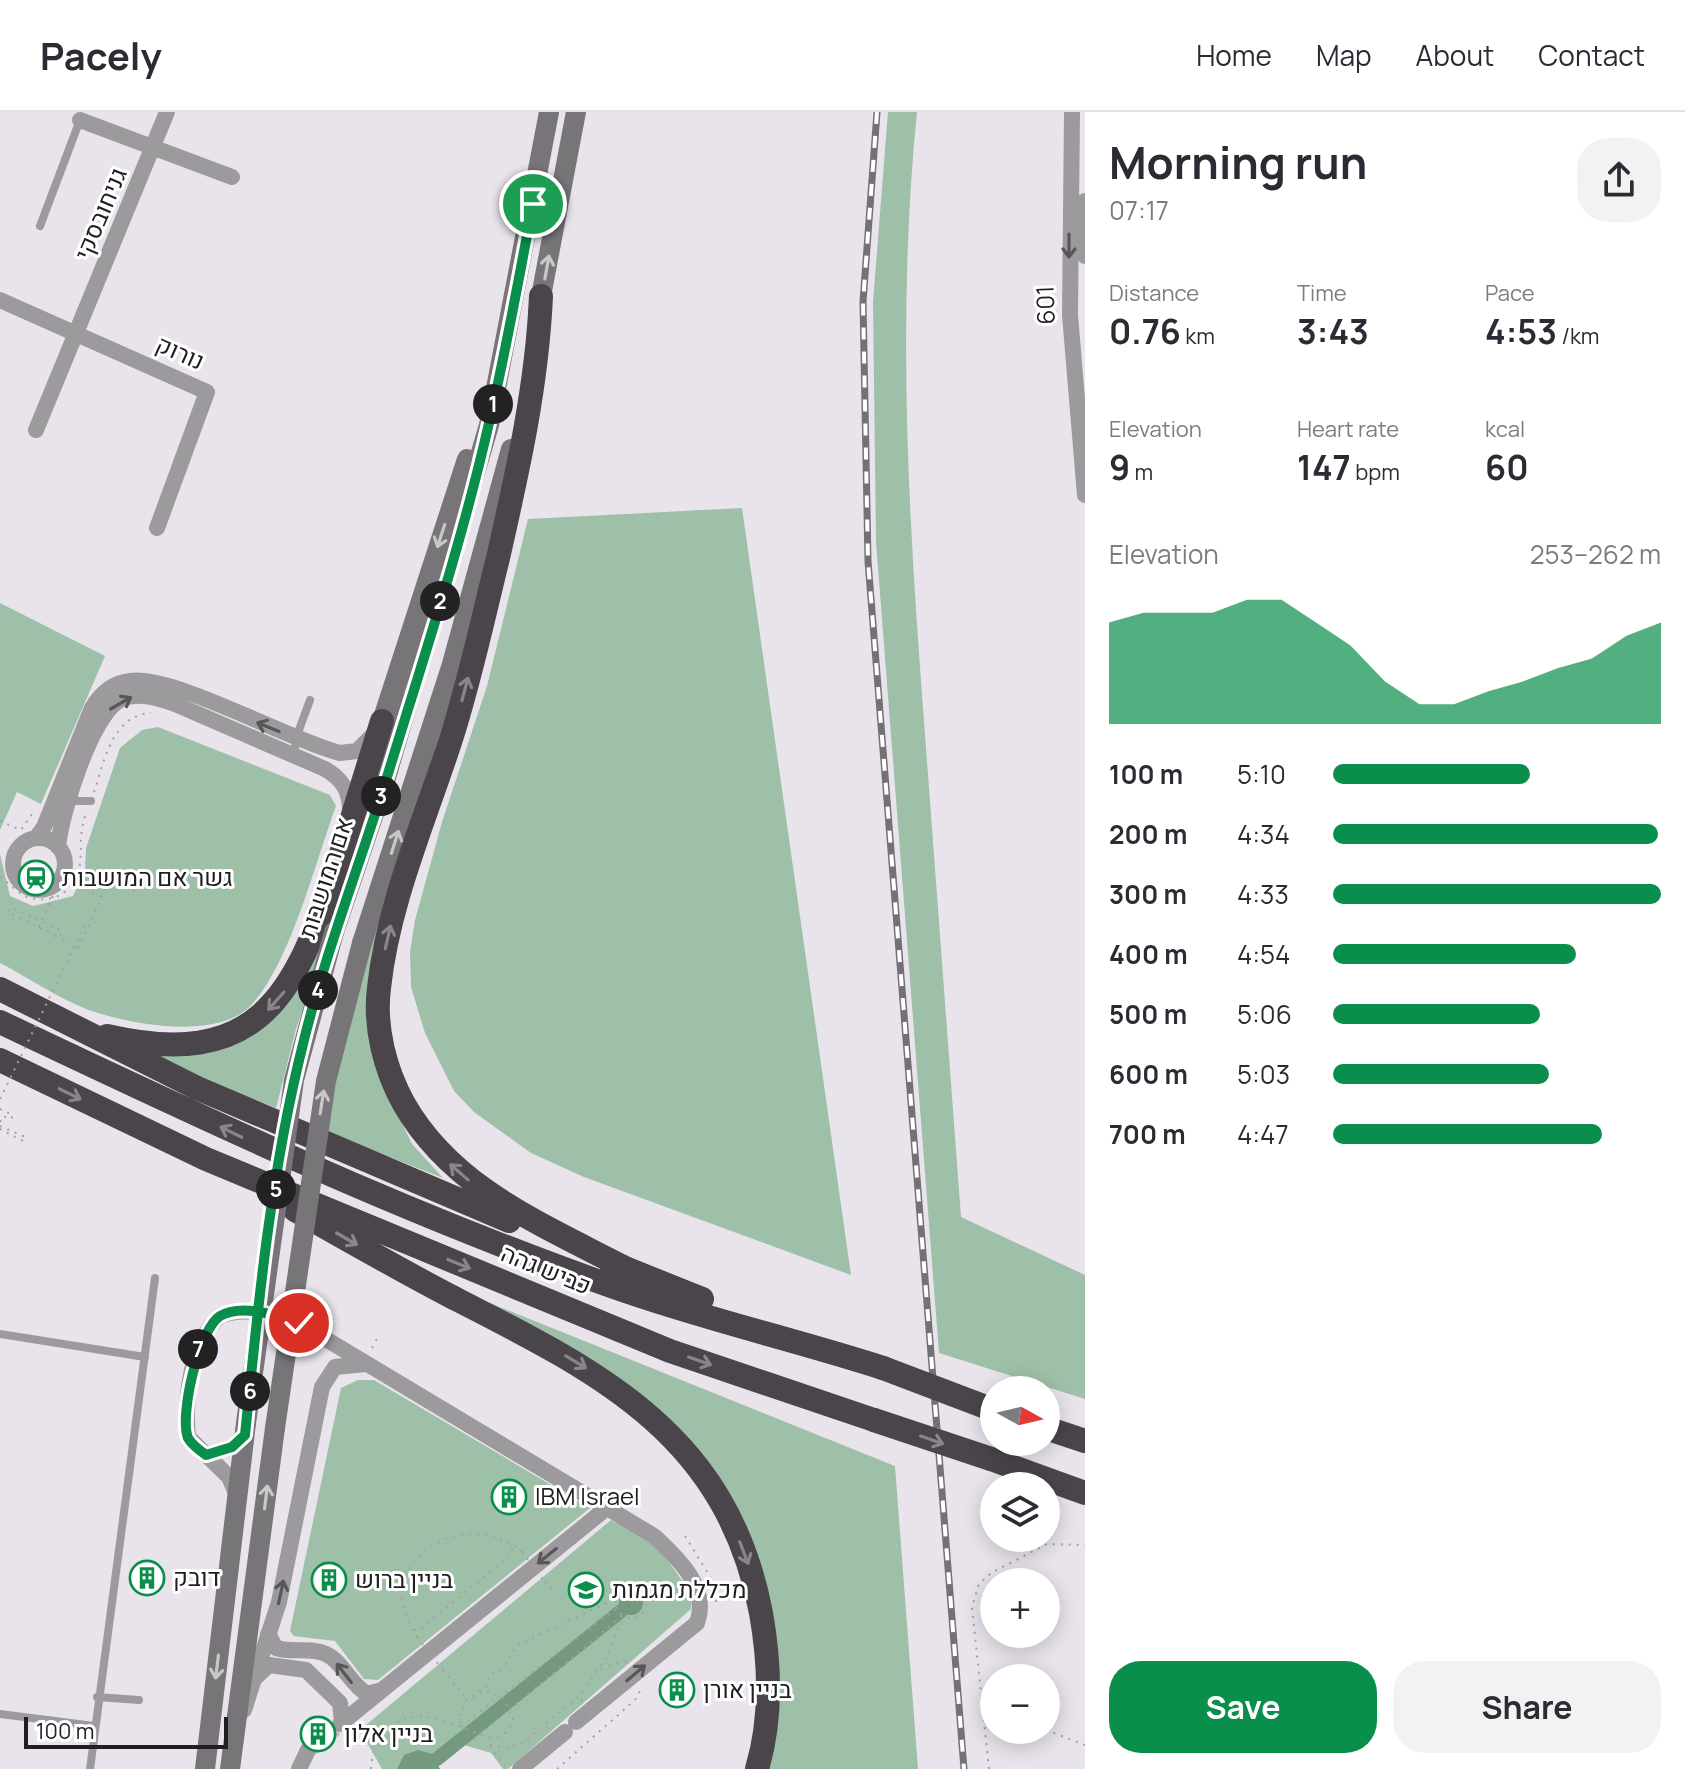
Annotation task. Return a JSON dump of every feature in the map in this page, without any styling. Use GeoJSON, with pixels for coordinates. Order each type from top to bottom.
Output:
{"type":"FeatureCollection","features":[{"type":"Feature","properties":{"kind":"highway"},"geometry":{"type":"LineString","coordinates":[[541,296],[535,381],[523,449],[452,736],[389,930],[379,988],[378,1020],[383,1049],[398,1091],[438,1152],[493,1198],[623,1267]]}},
{"type":"Feature","properties":{"kind":"highway"},"geometry":{"type":"LineString","coordinates":[[82,1030],[120,1039],[199,1043],[219,1038],[259,1018],[283,994],[307,948],[382,721]]}},
{"type":"Feature","properties":{"kind":"highway"},"geometry":{"type":"LineString","coordinates":[[0,989],[197,1088],[335,1149],[830,1351]]}},
{"type":"Feature","properties":{"kind":"highway","name":"כביש גהה"},"geometry":{"type":"LineString","coordinates":[[0,1022],[265,1148],[361,1190],[614,1288],[830,1351],[980,1404]]}},
{"type":"Feature","properties":{"kind":"highway","name":"כביש גהה"},"geometry":{"type":"LineString","coordinates":[[0,1060],[206,1159],[670,1351],[1085,1493]]}},
{"type":"Feature","properties":{"kind":"highway"},"geometry":{"type":"LineString","coordinates":[[206,1159],[408,1274],[578,1363],[656,1420],[692,1458],[722,1501],[757,1593],[768,1678],[764,1747],[757,1769]]}},
{"type":"Feature","properties":{"kind":"highway"},"geometry":{"type":"LineString","coordinates":[[1060,1433],[1085,1441]]}},
{"type":"Feature","properties":{"kind":"main road"},"geometry":{"type":"LineString","coordinates":[[230,1769],[275,1428],[326,1081],[362,943],[481,560],[514,436],[576,112]]}},
{"type":"Feature","properties":{"kind":"main road","name":"אם המושבות"},"geometry":{"type":"LineString","coordinates":[[205,1769],[245,1429],[294,1080],[334,932],[430,636],[497,384],[549,118]]}},
{"type":"Feature","properties":{"kind":"main road"},"geometry":{"type":"LineString","coordinates":[[382,721],[462,474],[497,384]]}},
{"type":"Feature","properties":{"kind":"street","name":"גניחובסקי"},"geometry":{"type":"LineString","coordinates":[[36,430],[167,112]]}},
{"type":"Feature","properties":{"kind":"street","name":"601"},"geometry":{"type":"LineString","coordinates":[[1072,112],[1085,256]]}},
{"type":"Feature","properties":{"kind":"street"},"geometry":{"type":"LineString","coordinates":[[80,120],[232,177]]}},
{"type":"Feature","properties":{"kind":"street"},"geometry":{"type":"LineString","coordinates":[[1081,207],[1085,195]]}},
{"type":"Feature","properties":{"kind":"street","name":"601"},"geometry":{"type":"LineString","coordinates":[[1081,207],[1072,372],[1085,495]]}},
{"type":"Feature","properties":{"kind":"street","name":"נורוק"},"geometry":{"type":"LineString","coordinates":[[0,300],[207,392],[157,528]]}},
{"type":"Feature","properties":{"kind":"street"},"geometry":{"type":"LineString","coordinates":[[349,828],[349,795],[337,776],[157,697],[131,696],[113,705],[105,715],[69,802],[58,847],[65,862],[68,881],[33,890],[15,875],[16,851],[36,838],[92,708],[99,696],[121,682],[158,683],[329,750],[350,753],[366,745],[382,721]]}},
{"type":"Feature","properties":{"kind":"street"},"geometry":{"type":"LineString","coordinates":[[36,838],[58,847]]}},
{"type":"Feature","properties":{"kind":"street"},"geometry":{"type":"LineString","coordinates":[[238,1497],[229,1477],[188,1437],[186,1424],[196,1353],[212,1324],[232,1312],[272,1314],[299,1323],[608,1507],[654,1536],[671,1551],[695,1583],[701,1597],[697,1623],[571,1727],[513,1768]]}},
{"type":"Feature","properties":{"kind":"street"},"geometry":{"type":"LineString","coordinates":[[233,1746],[279,1602],[330,1342]]}},
{"type":"Feature","properties":{"kind":"street"},"geometry":{"type":"LineString","coordinates":[[322,1387],[335,1367],[350,1363],[368,1365]]}},
{"type":"Feature","properties":{"kind":"street"},"geometry":{"type":"LineString","coordinates":[[206,1455],[232,1447],[245,1429]]}},
{"type":"Feature","properties":{"kind":"street"},"geometry":{"type":"LineString","coordinates":[[254,1681],[269,1665],[306,1670],[340,1703],[339,1725],[608,1507]]}},
{"type":"Feature","properties":{"kind":"street"},"geometry":{"type":"LineString","coordinates":[[268,1634],[276,1648],[323,1652],[332,1657],[356,1688],[367,1694],[382,1690]]}},
{"type":"Feature","properties":{"kind":"street"},"geometry":{"type":"LineString","coordinates":[[299,1769],[308,1750]]}},
{"type":"Feature","properties":{"kind":"lane"},"geometry":{"type":"LineString","coordinates":[[40,226],[80,120]]}},
{"type":"Feature","properties":{"kind":"lane"},"geometry":{"type":"LineString","coordinates":[[294,756],[296,738],[310,700]]}},
{"type":"Feature","properties":{"kind":"lane"},"geometry":{"type":"LineString","coordinates":[[69,802],[91,801]]}},
{"type":"Feature","properties":{"kind":"lane"},"geometry":{"type":"LineString","coordinates":[[90,1769],[97,1697],[155,1278]]}},
{"type":"Feature","properties":{"kind":"lane"},"geometry":{"type":"LineString","coordinates":[[0,1334],[145,1357]]}},
{"type":"Feature","properties":{"kind":"lane"},"geometry":{"type":"LineString","coordinates":[[97,1697],[139,1700]]}},
{"type":"Feature","properties":{"kind":"lane"},"geometry":{"type":"LineString","coordinates":[[0,1714],[94,1726]]}},
{"type":"Feature","properties":{"kind":"path"},"geometry":{"type":"LineString","coordinates":[[77,948],[8,912],[11,907],[62,931],[59,937],[39,927],[52,898],[68,881],[81,859],[79,835],[113,738],[120,729],[143,714],[161,716]]}},
{"type":"Feature","properties":{"kind":"path"},"geometry":{"type":"LineString","coordinates":[[0,1099],[114,872],[121,875]]}},
{"type":"Feature","properties":{"kind":"path"},"geometry":{"type":"LineString","coordinates":[[0,877],[24,895],[52,898]]}},
{"type":"Feature","properties":{"kind":"path"},"geometry":{"type":"LineString","coordinates":[[110,880],[134,891]]}},
{"type":"Feature","properties":{"kind":"path"},"geometry":{"type":"LineString","coordinates":[[68,881],[102,897]]}},
{"type":"Feature","properties":{"kind":"path"},"geometry":{"type":"LineString","coordinates":[[52,898],[68,881]]}},
{"type":"Feature","properties":{"kind":"path"},"geometry":{"type":"LineString","coordinates":[[77,948],[84,927],[92,918]]}},
{"type":"Feature","properties":{"kind":"path"},"geometry":{"type":"LineString","coordinates":[[0,1109],[13,1115],[11,1119],[3,1116],[0,1126]]}},
{"type":"Feature","properties":{"kind":"path"},"geometry":{"type":"LineString","coordinates":[[0,1126],[25,1137],[23,1141],[0,1126]]}},
{"type":"Feature","properties":{"kind":"path"},"geometry":{"type":"LineString","coordinates":[[489,1745],[498,1742],[511,1729],[511,1708],[503,1697],[487,1691],[464,1696],[411,1629],[401,1606],[401,1587],[408,1568],[423,1549],[474,1535],[514,1545],[553,1591]]}},
{"type":"Feature","properties":{"kind":"path"},"geometry":{"type":"LineString","coordinates":[[980,1688],[972,1607],[979,1584],[991,1573],[1047,1544],[1085,1545]]}},
{"type":"Feature","properties":{"kind":"path"},"geometry":{"type":"LineString","coordinates":[[411,1629],[419,1630],[510,1556],[514,1545]]}},
{"type":"Feature","properties":{"kind":"path"},"geometry":{"type":"LineString","coordinates":[[462,1732],[463,1704],[486,1688],[490,1675],[503,1669],[516,1646],[617,1598],[623,1591],[633,1589],[645,1600],[644,1610],[638,1616],[622,1615],[469,1739]]}},
{"type":"Feature","properties":{"kind":"path"},"geometry":{"type":"LineString","coordinates":[[617,1598],[617,1609],[622,1615]]}},
{"type":"Feature","properties":{"kind":"path"},"geometry":{"type":"LineString","coordinates":[[460,1726],[503,1697],[617,1609]]}},
{"type":"Feature","properties":{"kind":"path"},"geometry":{"type":"LineString","coordinates":[[371,1769],[376,1743],[399,1721],[432,1719],[462,1732],[469,1739],[489,1745],[508,1748],[524,1742],[580,1697],[598,1670],[622,1615]]}},
{"type":"Feature","properties":{"kind":"path"},"geometry":{"type":"LineString","coordinates":[[557,1769],[635,1700],[644,1683],[626,1661],[620,1660],[598,1670]]}},
{"type":"Feature","properties":{"kind":"path"},"geometry":{"type":"LineString","coordinates":[[580,1697],[595,1717]]}},
{"type":"Feature","properties":{"kind":"path"},"geometry":{"type":"LineString","coordinates":[[1060,1735],[1085,1745]]}},
{"type":"Feature","properties":{"kind":"path"},"geometry":{"type":"LineString","coordinates":[[986,1744],[989,1769]]}},
{"type":"Feature","properties":{"kind":"path"},"geometry":{"type":"LineString","coordinates":[[489,1745],[513,1768]]}},
{"type":"Feature","properties":{"kind":"shaded area"},"geometry":{"type":"Polygon","coordinates":[[[888,112],[917,112],[907,267],[910,501],[961,1217],[1085,1275],[1085,1399],[1060,1391],[1060,1376],[1012,1376],[939,1353],[876,542],[873,302],[888,112]]]}},
{"type":"Feature","properties":{"kind":"shaded area"},"geometry":{"type":"Polygon","coordinates":[[[742,508],[851,1275],[584,1177],[531,1153],[474,1112],[454,1091],[425,1033],[411,987],[410,952],[415,920],[442,822],[487,686],[528,519],[742,508]]]}},
{"type":"Feature","properties":{"kind":"shaded area"},"geometry":{"type":"Polygon","coordinates":[[[0,603],[105,656],[41,804],[17,792],[0,830],[0,603]]]}},
{"type":"Feature","properties":{"kind":"shaded area"},"geometry":{"type":"Polygon","coordinates":[[[158,727],[330,795],[336,806],[291,935],[268,983],[240,1014],[202,1026],[158,1025],[98,1013],[61,997],[0,963],[0,854],[10,896],[33,906],[73,896],[85,870],[86,848],[120,748],[142,730],[158,727]]]}},
{"type":"Feature","properties":{"kind":"shaded area"},"geometry":{"type":"Polygon","coordinates":[[[374,925],[383,935],[375,1067],[412,1144],[443,1178],[323,1131],[374,925]]]}},
{"type":"Feature","properties":{"kind":"shaded area"},"geometry":{"type":"Polygon","coordinates":[[[309,950],[321,956],[296,1029],[276,1108],[146,1056],[212,1048],[309,950]]]}},
{"type":"Feature","properties":{"kind":"shaded area"},"geometry":{"type":"Polygon","coordinates":[[[490,1303],[895,1466],[918,1769],[768,1769],[777,1662],[708,1468],[485,1310],[490,1303]]]}},
{"type":"Feature","properties":{"kind":"shaded area"},"geometry":{"type":"Polygon","coordinates":[[[358,1380],[374,1380],[590,1508],[378,1680],[364,1679],[335,1641],[294,1636],[290,1631],[341,1388],[358,1380]]]}},
{"type":"Feature","properties":{"kind":"shaded area"},"geometry":{"type":"Polygon","coordinates":[[[611,1520],[655,1543],[692,1594],[691,1609],[508,1769],[503,1769],[491,1753],[460,1744],[404,1769],[382,1769],[360,1730],[611,1520]]]}},
{"type":"Feature","properties":{"kind":"shaded area"},"geometry":{"type":"Polygon","coordinates":[[[631,1591],[642,1598],[643,1603],[636,1614],[631,1615],[620,1608],[619,1603],[626,1592],[631,1591]]]}},
{"type":"Feature","properties":{"kind":"shaded area"},"geometry":{"type":"Polygon","coordinates":[[[418,1750],[432,1754],[440,1769],[397,1769],[404,1755],[418,1750]]]}},
{"type":"Feature","properties":{"kind":"waterway"},"geometry":{"type":"LineString","coordinates":[[437,1759],[621,1611]]}},
{"type":"Feature","properties":{"kind":"tunnel"},"geometry":{"type":"LineString","coordinates":[[308,1750],[335,1728]]}},
{"type":"Feature","properties":{"kind":"railway"},"geometry":{"type":"LineString","coordinates":[[877,112],[863,302],[868,561],[964,1769]]}},
{"type":"Feature","properties":{"kind":"place","name":"גשר אם המושבות"},"geometry":{"type":"Point","coordinates":[36,878]}},
{"type":"Feature","properties":{"kind":"place","name":"IBM Israel"},"geometry":{"type":"Point","coordinates":[509,1497]}},
{"type":"Feature","properties":{"kind":"place","name":"דובק"},"geometry":{"type":"Point","coordinates":[147,1578]}},
{"type":"Feature","properties":{"kind":"place","name":"בניין ברוש"},"geometry":{"type":"Point","coordinates":[329,1580]}},
{"type":"Feature","properties":{"kind":"place","name":"מכללת מגמות"},"geometry":{"type":"Point","coordinates":[586,1590]}},
{"type":"Feature","properties":{"kind":"place","name":"בניין אורן"},"geometry":{"type":"Point","coordinates":[677,1690]}},
{"type":"Feature","properties":{"kind":"place","name":"בניין אלון"},"geometry":{"type":"Point","coordinates":[318,1734]}},
{"type":"Feature","properties":{"kind":"route"},"geometry":{"type":"LineString","coordinates":[[299,1323],[272,1314],[246,1312],[232,1312],[220,1316],[212,1324],[196,1353],[186,1424],[188,1437],[195,1447],[206,1455],[219,1453],[232,1447],[245,1435],[254,1355],[263,1287],[278,1176],[294,1080],[334,932],[430,636],[489,425],[533,204]]}}]}
